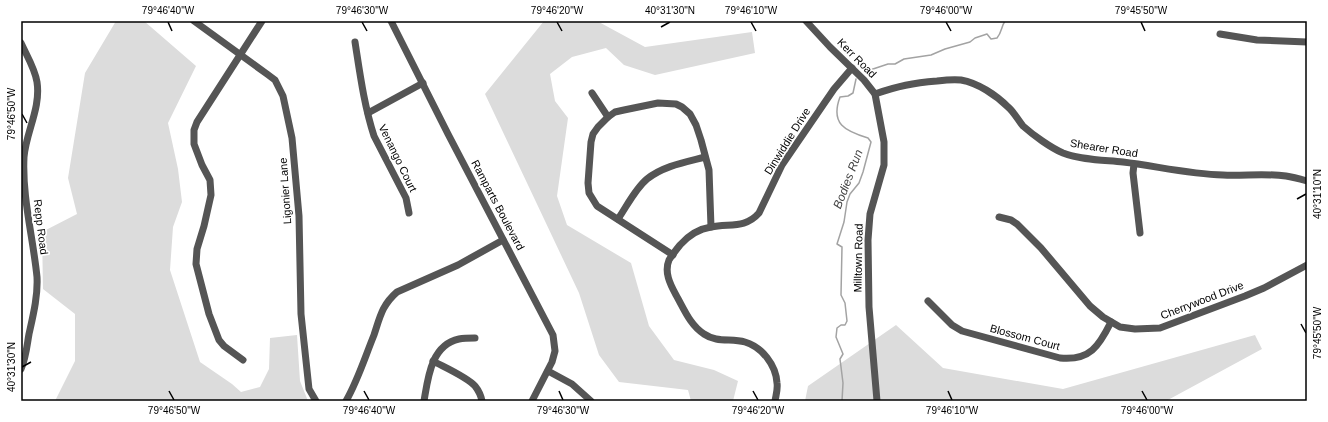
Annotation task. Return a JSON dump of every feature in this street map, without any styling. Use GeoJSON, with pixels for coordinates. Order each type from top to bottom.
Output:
{"type":"FeatureCollection","features":[{"type":"Feature","properties":{"kind":"street","name":"Ligonier Lane"},"geometry":{"type":"LineString","coordinates":[[194,21],[275,80],[283,96],[292,138],[296,177],[299,216],[301,314],[309,389],[316,401]]}},
{"type":"Feature","properties":{"kind":"street"},"geometry":{"type":"LineString","coordinates":[[243,360],[224,346],[219,340],[209,314],[196,264],[196,254],[204,226],[211,194],[211,186],[210,180],[196,150],[194,130],[197,122],[262,21]]}},
{"type":"Feature","properties":{"kind":"street","name":"Ramparts Boulevard"},"geometry":{"type":"LineString","coordinates":[[391,21],[553,335],[555,352],[552,362],[532,401]]}},
{"type":"Feature","properties":{"kind":"street","name":"Kerr Road"},"geometry":{"type":"LineString","coordinates":[[806,21],[864,80],[875,94]]}},
{"type":"Feature","properties":{"kind":"street"},"geometry":{"type":"LineString","coordinates":[[1220,34],[1257,40],[1307,42]]}},
{"type":"Feature","properties":{"kind":"street","name":"Venango Court"},"geometry":{"type":"LineString","coordinates":[[355,42],[362,87],[374,136],[406,198],[409,213]]}},
{"type":"Feature","properties":{"kind":"street","name":"Repp Road"},"geometry":{"type":"LineString","coordinates":[[21,43],[35,73],[37,83],[37,97],[24,156],[24,179],[28,217],[37,278],[34,306],[21,369]]}},
{"type":"Feature","properties":{"kind":"street","name":"Dinwiddie Drive"},"geometry":{"type":"LineString","coordinates":[[775,401],[778,385],[776,374],[765,355],[757,348],[745,342],[716,340],[705,335],[696,328],[689,320],[671,286],[668,276],[669,261],[686,238],[699,230],[711,227],[736,226],[744,224],[759,213],[782,165],[834,90],[852,68]]}},
{"type":"Feature","properties":{"kind":"street","name":"Shearer Road"},"geometry":{"type":"LineString","coordinates":[[875,94],[914,82],[961,80],[982,88],[1000,100],[1023,125],[1050,146],[1063,153],[1076,157],[1170,170],[1222,175],[1286,176],[1307,181]]}},
{"type":"Feature","properties":{"kind":"street"},"geometry":{"type":"LineString","coordinates":[[368,113],[423,83]]}},
{"type":"Feature","properties":{"kind":"street"},"geometry":{"type":"LineString","coordinates":[[592,93],[608,117]]}},
{"type":"Feature","properties":{"kind":"street","name":"Milltown Road"},"geometry":{"type":"LineString","coordinates":[[875,94],[884,142],[884,165],[870,214],[868,240],[869,307],[877,401]]}},
{"type":"Feature","properties":{"kind":"street"},"geometry":{"type":"LineString","coordinates":[[673,255],[597,206],[589,192],[588,183],[593,134],[608,117],[615,112],[651,104],[669,103],[682,107],[690,114],[696,125],[708,170],[711,227]]}},
{"type":"Feature","properties":{"kind":"street"},"geometry":{"type":"LineString","coordinates":[[618,219],[638,189],[647,179],[658,172],[675,165],[705,157]]}},
{"type":"Feature","properties":{"kind":"street"},"geometry":{"type":"LineString","coordinates":[[1134,164],[1133,173],[1140,233]]}},
{"type":"Feature","properties":{"kind":"street","name":"Cherrywood Drive"},"geometry":{"type":"LineString","coordinates":[[998,218],[1011,220],[1017,224],[1027,233],[1090,306],[1102,318],[1120,327],[1135,329],[1160,328],[1264,288],[1307,265]]}},
{"type":"Feature","properties":{"kind":"street"},"geometry":{"type":"LineString","coordinates":[[346,401],[360,371],[381,312],[390,298],[397,292],[458,265],[503,240]]}},
{"type":"Feature","properties":{"kind":"street","name":"Blossom Court"},"geometry":{"type":"LineString","coordinates":[[928,301],[952,325],[962,331],[1060,358],[1072,359],[1087,354],[1101,341],[1111,322]]}},
{"type":"Feature","properties":{"kind":"street"},"geometry":{"type":"LineString","coordinates":[[424,401],[429,372],[433,361],[440,350],[458,339],[475,338]]}},
{"type":"Feature","properties":{"kind":"street"},"geometry":{"type":"LineString","coordinates":[[433,361],[469,381],[480,393],[482,401]]}},
{"type":"Feature","properties":{"kind":"street"},"geometry":{"type":"LineString","coordinates":[[548,371],[572,384],[591,401]]}},
{"type":"Feature","properties":{"kind":"shaded area"},"geometry":{"type":"Polygon","coordinates":[[[116,21],[144,21],[196,66],[168,123],[178,169],[182,202],[173,227],[170,270],[200,362],[241,392],[260,387],[269,369],[270,338],[297,335],[300,381],[308,401],[55,401],[75,361],[75,314],[43,289],[42,232],[77,214],[68,178],[85,73],[116,21]]]}},
{"type":"Feature","properties":{"kind":"shaded area"},"geometry":{"type":"Polygon","coordinates":[[[544,21],[597,21],[645,47],[752,32],[755,53],[655,75],[624,65],[606,48],[572,57],[550,74],[555,101],[568,118],[557,196],[567,225],[631,263],[649,326],[674,360],[714,370],[738,381],[733,401],[691,401],[688,390],[619,382],[599,355],[579,293],[485,94],[544,21]]]}},
{"type":"Feature","properties":{"kind":"shaded area"},"geometry":{"type":"Polygon","coordinates":[[[896,325],[943,368],[1063,389],[1255,335],[1262,349],[1166,401],[805,401],[808,386],[896,325]]]}},
{"type":"Feature","properties":{"kind":"waterway","name":"Bodies Run"},"geometry":{"type":"LineString","coordinates":[[864,72],[888,64],[895,64],[904,59],[931,55],[945,49],[970,42],[975,38],[987,34],[991,39],[997,38],[1005,21]]}},
{"type":"Feature","properties":{"kind":"waterway","name":"Bodies Run"},"geometry":{"type":"LineString","coordinates":[[842,401],[843,383],[840,359],[843,354],[836,337],[837,328],[841,325],[845,325],[847,321],[845,303],[841,295],[842,247],[837,244],[844,222],[847,202],[850,194],[859,183],[871,142],[868,138],[846,129],[842,125],[838,120],[837,106],[840,97],[848,96],[853,93],[856,79]]}}]}
